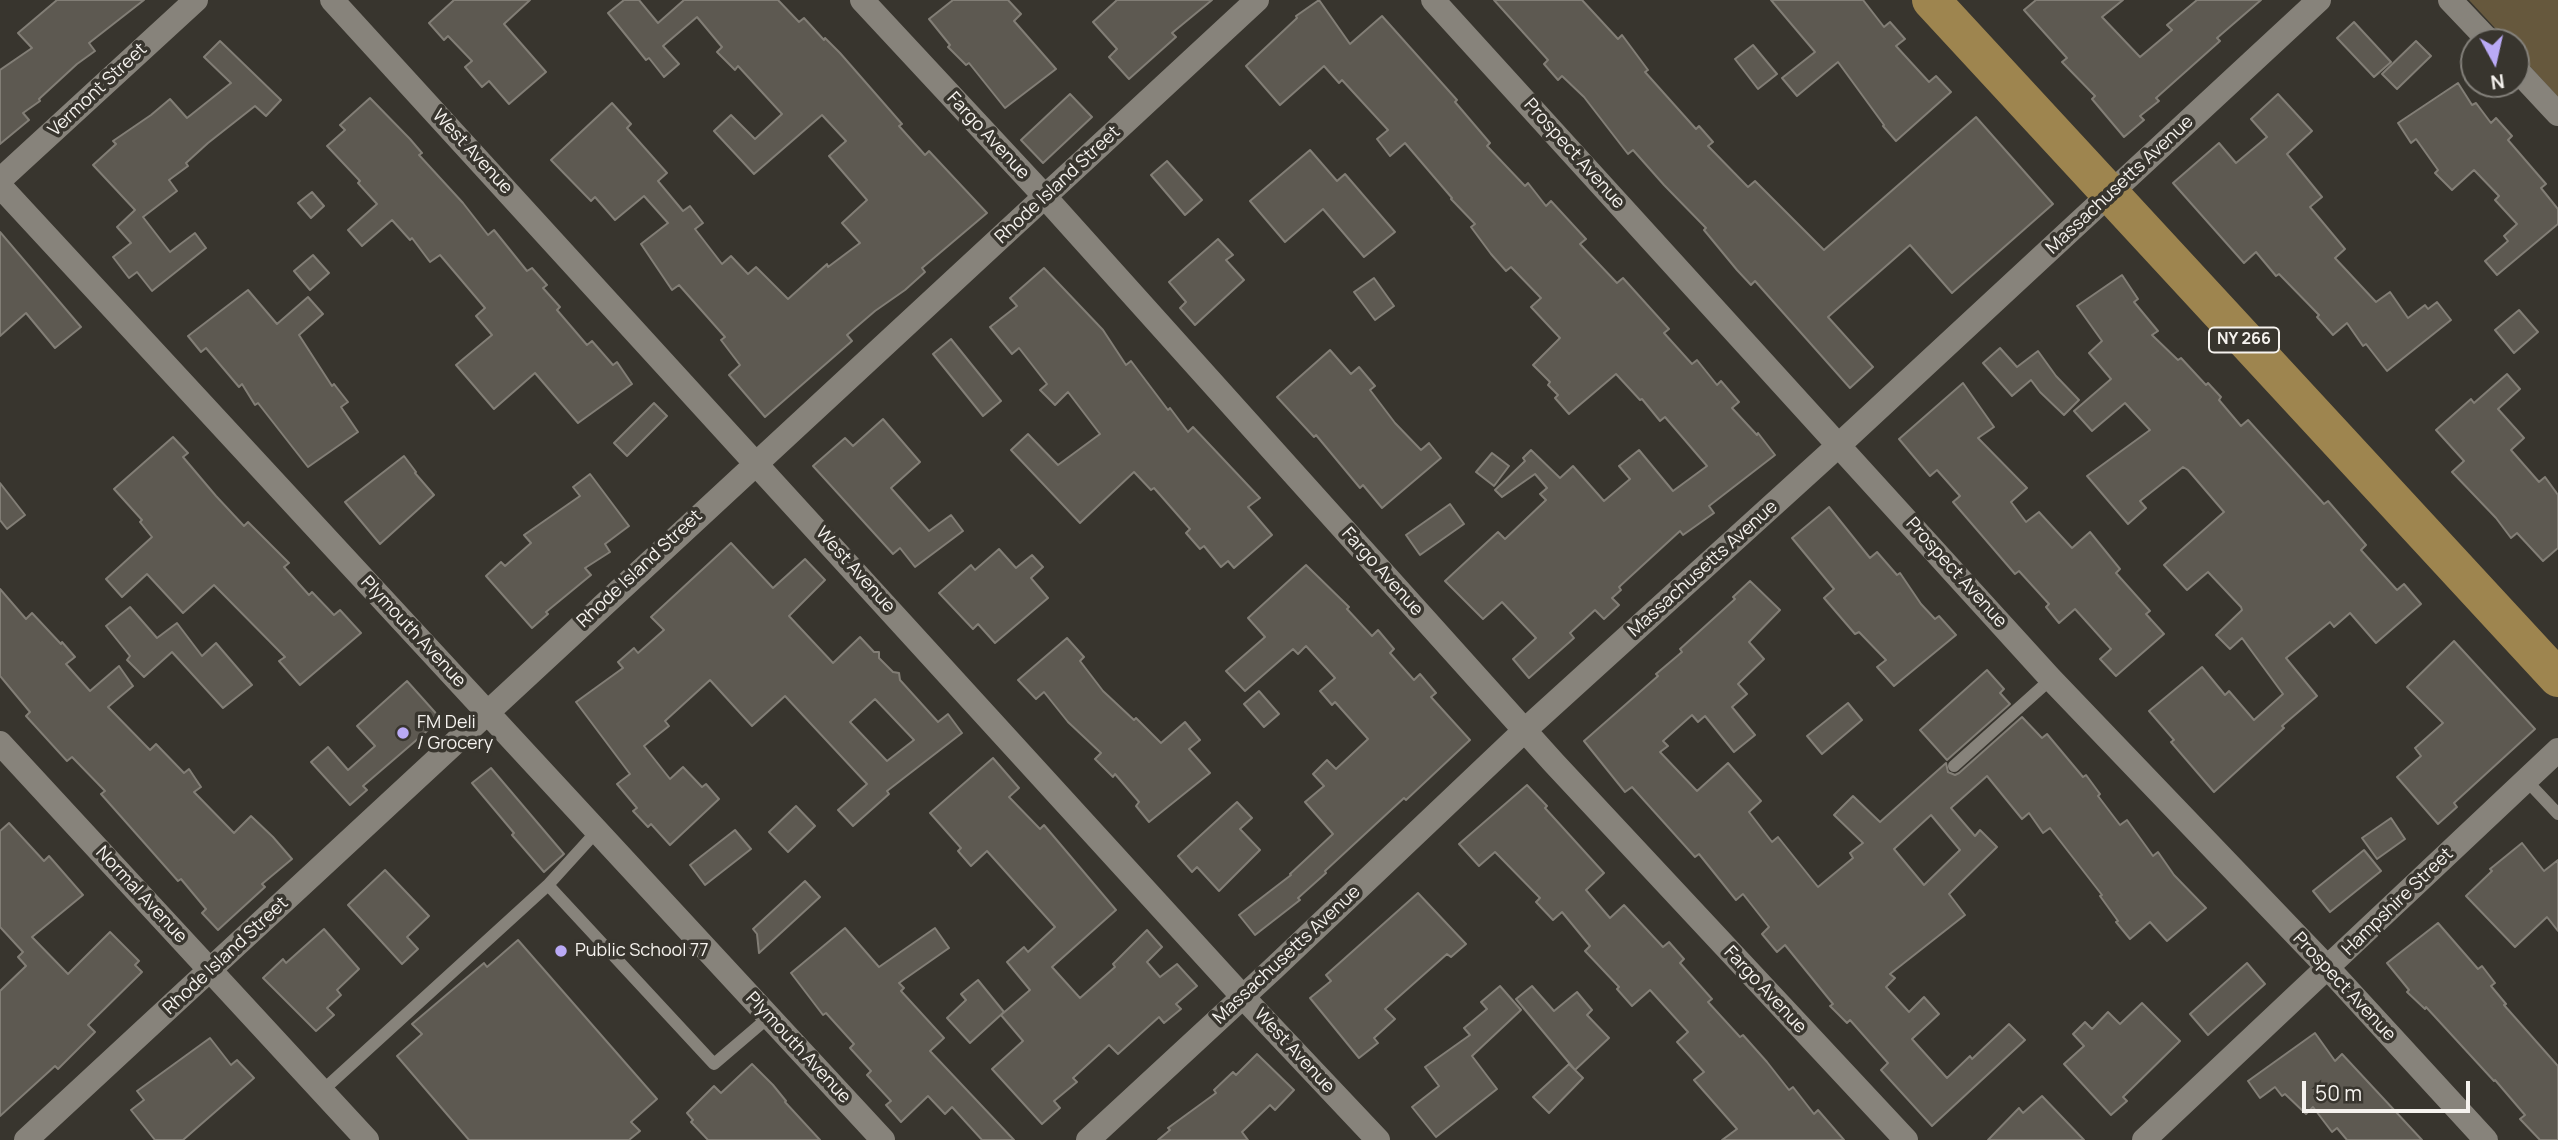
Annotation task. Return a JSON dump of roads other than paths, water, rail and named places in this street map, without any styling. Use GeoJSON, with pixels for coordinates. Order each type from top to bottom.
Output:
{"type":"FeatureCollection","features":[{"type":"Feature","properties":{"kind":"main road","name":"NY 266"},"geometry":{"type":"LineString","coordinates":[[1931,0],[2558,678]]}},
{"type":"Feature","properties":{"kind":"street","name":"Vermont Street"},"geometry":{"type":"LineString","coordinates":[[0,180],[196,0]]}},
{"type":"Feature","properties":{"kind":"street","name":"West Avenue"},"geometry":{"type":"LineString","coordinates":[[332,0],[1243,997],[1378,1140]]}},
{"type":"Feature","properties":{"kind":"street","name":"Fargo Avenue"},"geometry":{"type":"LineString","coordinates":[[862,0],[1045,198],[1525,730],[1906,1140]]}},
{"type":"Feature","properties":{"kind":"street","name":"Rhode Island Street"},"geometry":{"type":"LineString","coordinates":[[26,1140],[1257,0]]}},
{"type":"Feature","properties":{"kind":"street","name":"Prospect Avenue"},"geometry":{"type":"LineString","coordinates":[[1433,0],[2051,679],[2328,968],[2486,1140]]}},
{"type":"Feature","properties":{"kind":"street","name":"Massachusetts Avenue"},"geometry":{"type":"LineString","coordinates":[[1088,1140],[1525,730],[1839,445],[2319,0]]}},
{"type":"Feature","properties":{"kind":"street"},"geometry":{"type":"LineString","coordinates":[[2450,0],[2477,28]]}},
{"type":"Feature","properties":{"kind":"street"},"geometry":{"type":"LineString","coordinates":[[2530,84],[2558,114]]}},
{"type":"Feature","properties":{"kind":"street","name":"Plymouth Avenue"},"geometry":{"type":"LineString","coordinates":[[0,186],[883,1140]]}},
{"type":"Feature","properties":{"kind":"street","name":"Normal Avenue"},"geometry":{"type":"LineString","coordinates":[[0,743],[367,1140]]}},
{"type":"Feature","properties":{"kind":"street","name":"Hampshire Street"},"geometry":{"type":"LineString","coordinates":[[2144,1140],[2558,750]]}},
{"type":"Feature","properties":{"kind":"lane"},"geometry":{"type":"LineString","coordinates":[[1954,766],[2051,679]]}},
{"type":"Feature","properties":{"kind":"lane"},"geometry":{"type":"LineString","coordinates":[[2526,780],[2558,813]]}},
{"type":"Feature","properties":{"kind":"lane"},"geometry":{"type":"LineString","coordinates":[[322,1091],[548,885],[597,831]]}},
{"type":"Feature","properties":{"kind":"lane"},"geometry":{"type":"LineString","coordinates":[[548,885],[713,1064],[769,1017]]}},
{"type":"Feature","properties":{"kind":"place","name":"FM Deli / Grocery"},"geometry":{"type":"Point","coordinates":[403,733]}},
{"type":"Feature","properties":{"kind":"place","name":"Public School 77"},"geometry":{"type":"Point","coordinates":[561,951]}}]}
